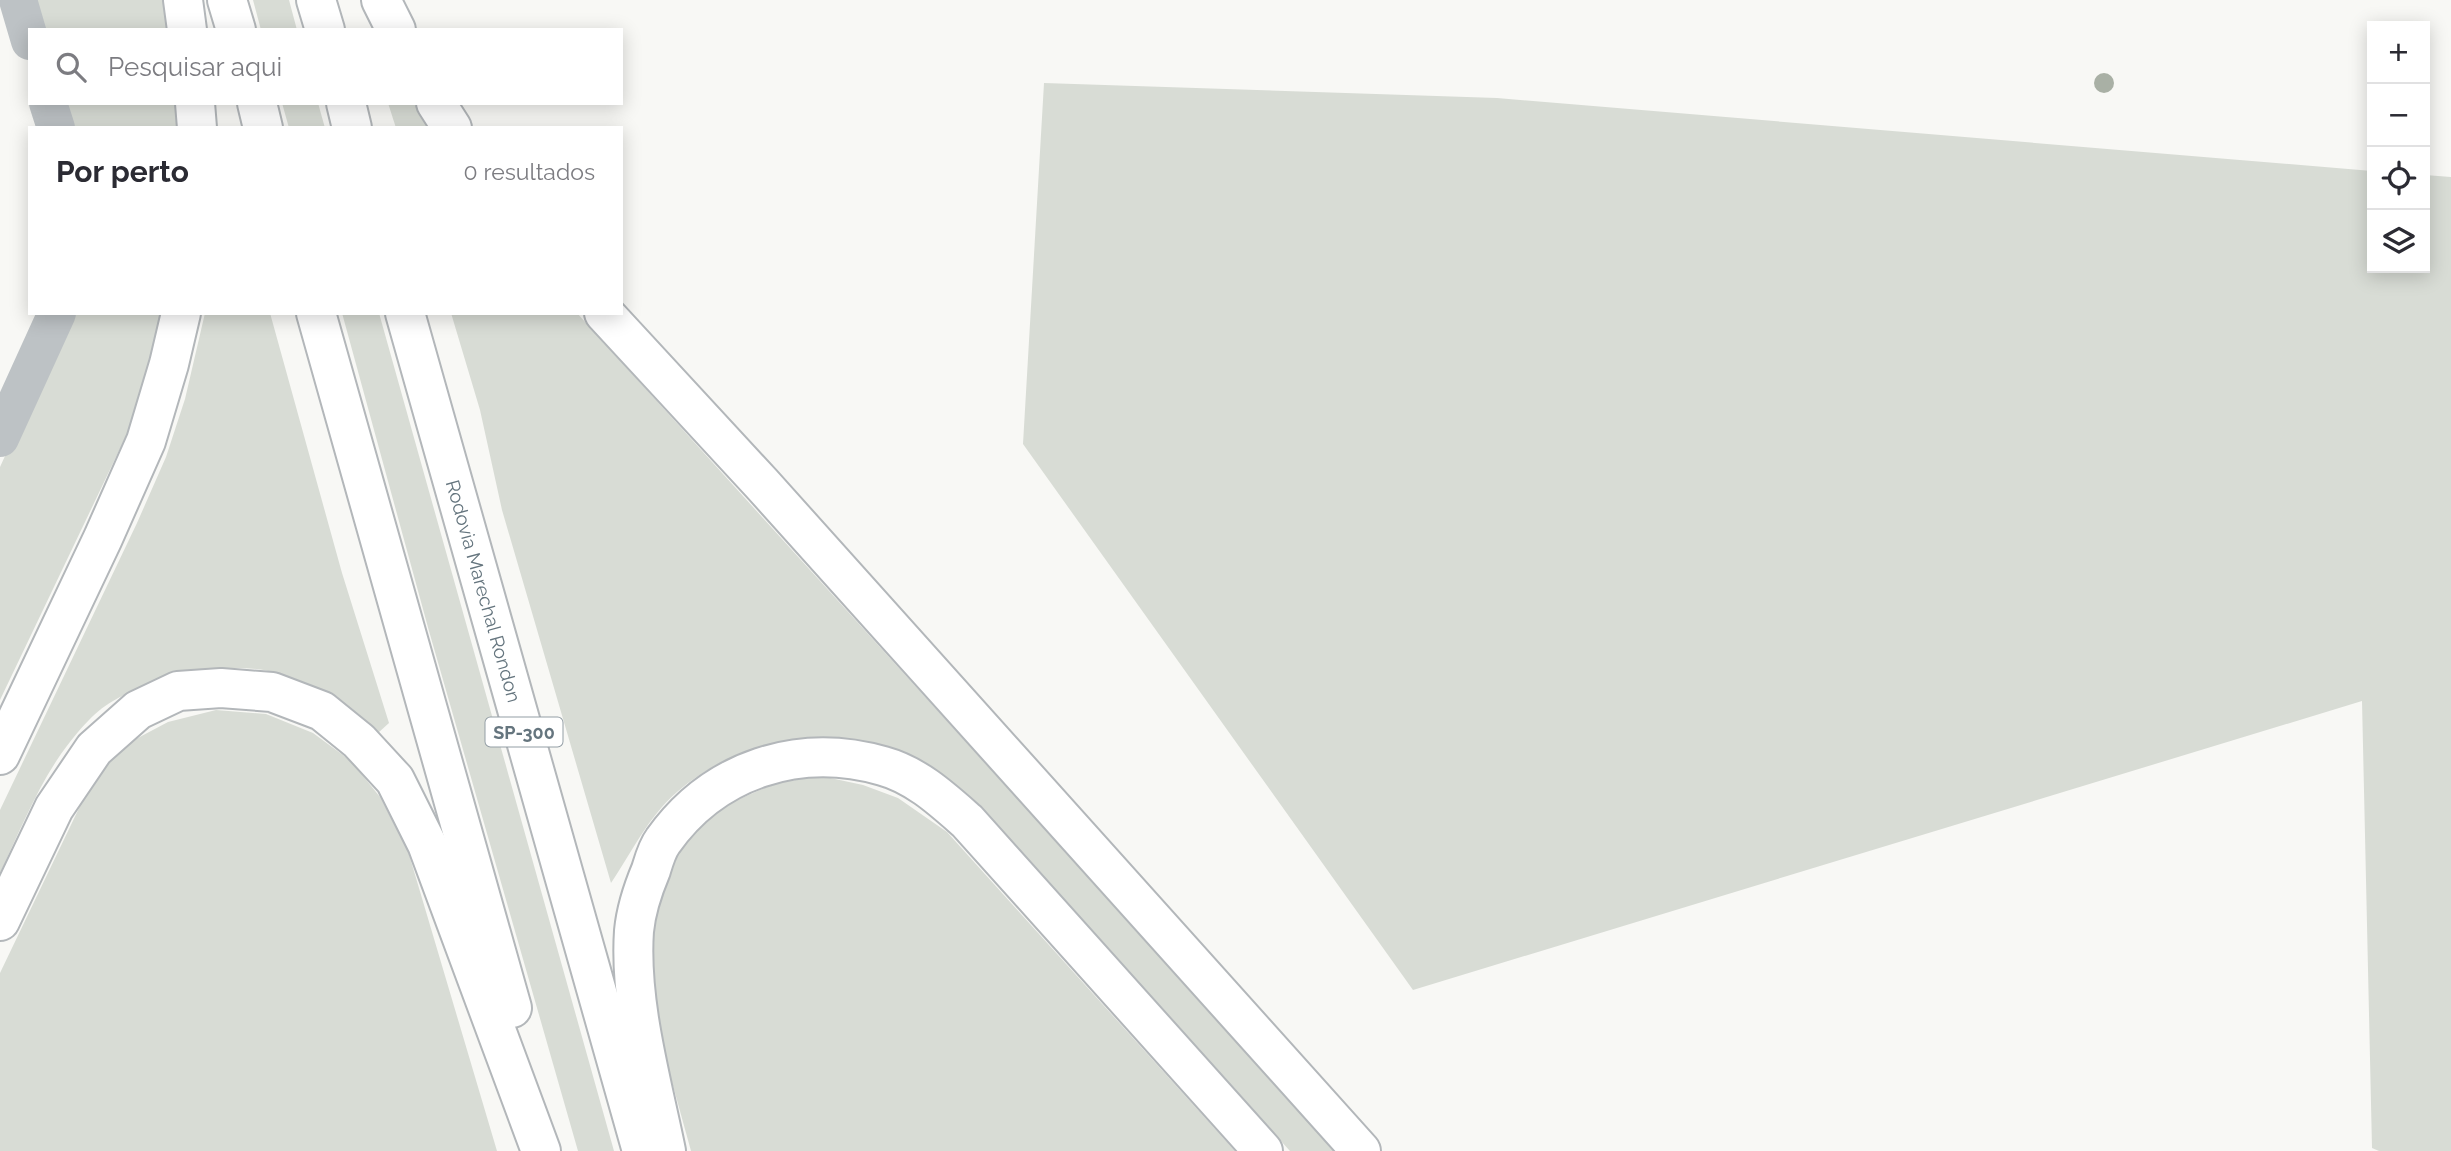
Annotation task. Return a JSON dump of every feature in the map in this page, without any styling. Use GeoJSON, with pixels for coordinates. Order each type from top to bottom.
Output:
{"type":"FeatureCollection","features":[{"type":"Feature","properties":{"kind":"highway"},"geometry":{"type":"LineString","coordinates":[[183,0],[187,28]]}},
{"type":"Feature","properties":{"kind":"highway"},"geometry":{"type":"LineString","coordinates":[[227,0],[235,28]]}},
{"type":"Feature","properties":{"kind":"highway"},"geometry":{"type":"LineString","coordinates":[[316,0],[324,28]]}},
{"type":"Feature","properties":{"kind":"highway"},"geometry":{"type":"LineString","coordinates":[[381,0],[395,28]]}},
{"type":"Feature","properties":{"kind":"highway"},"geometry":{"type":"LineString","coordinates":[[195,105],[197,126]]}},
{"type":"Feature","properties":{"kind":"highway"},"geometry":{"type":"LineString","coordinates":[[257,105],[263,126]]}},
{"type":"Feature","properties":{"kind":"highway"},"geometry":{"type":"LineString","coordinates":[[346,105],[351,126]]}},
{"type":"Feature","properties":{"kind":"highway"},"geometry":{"type":"LineString","coordinates":[[437,105],[451,126]]}},
{"type":"Feature","properties":{"kind":"highway"},"geometry":{"type":"LineString","coordinates":[[0,754],[146,440],[181,315]]}},
{"type":"Feature","properties":{"kind":"highway"},"geometry":{"type":"LineString","coordinates":[[317,315],[552,1151]]}},
{"type":"Feature","properties":{"kind":"highway","name":"Rodovia Marechal Rondon"},"geometry":{"type":"LineString","coordinates":[[406,315],[642,1151]]}},
{"type":"Feature","properties":{"kind":"highway"},"geometry":{"type":"LineString","coordinates":[[606,315],[762,484],[1361,1151]]}},
{"type":"Feature","properties":{"kind":"highway"},"geometry":{"type":"LineString","coordinates":[[0,921],[54,808],[94,749],[138,709],[178,691],[221,688],[272,692],[322,711],[359,741],[395,780],[427,844],[541,1151]]}},
{"type":"Feature","properties":{"kind":"highway"},"geometry":{"type":"LineString","coordinates":[[666,1151],[637,993],[634,930],[643,888],[662,842],[696,802],[740,774],[784,760],[835,758],[884,766],[930,788],[967,821],[1263,1151]]}},
{"type":"Feature","properties":{"kind":"street"},"geometry":{"type":"LineString","coordinates":[[18,0],[28,34]]}},
{"type":"Feature","properties":{"kind":"street"},"geometry":{"type":"LineString","coordinates":[[49,105],[55,126]]}},
{"type":"Feature","properties":{"kind":"street"},"geometry":{"type":"LineString","coordinates":[[0,438],[12,388],[56,315]]}},
{"type":"Feature","properties":{"kind":"shaded area"},"geometry":{"type":"Polygon","coordinates":[[[33,0],[167,0],[170,28],[41,28],[33,0]]]}},
{"type":"Feature","properties":{"kind":"shaded area"},"geometry":{"type":"Polygon","coordinates":[[[253,0],[289,0],[296,28],[260,28],[253,0]]]}},
{"type":"Feature","properties":{"kind":"shaded area"},"geometry":{"type":"Polygon","coordinates":[[[1044,83],[1497,98],[2367,171],[2367,273],[2430,273],[2430,175],[2451,177],[2451,1151],[2379,1151],[2372,1148],[2362,701],[1413,990],[1023,444],[1044,83]]]}},
{"type":"Feature","properties":{"kind":"shaded area"},"geometry":{"type":"Polygon","coordinates":[[[65,105],[176,105],[178,126],[70,126],[65,105]]]}},
{"type":"Feature","properties":{"kind":"shaded area"},"geometry":{"type":"Polygon","coordinates":[[[283,105],[319,105],[324,126],[288,126],[283,105]]]}},
{"type":"Feature","properties":{"kind":"shaded area"},"geometry":{"type":"Polygon","coordinates":[[[389,105],[415,105],[429,126],[395,126],[389,105]]]}},
{"type":"Feature","properties":{"kind":"shaded area"},"geometry":{"type":"Polygon","coordinates":[[[69,315],[162,315],[137,413],[0,700],[0,467],[69,315]]]}},
{"type":"Feature","properties":{"kind":"shaded area"},"geometry":{"type":"Polygon","coordinates":[[[205,315],[271,315],[342,573],[389,723],[378,733],[315,690],[273,672],[212,669],[149,684],[106,706],[72,739],[44,782],[0,873],[0,810],[137,523],[166,457],[185,399],[205,315]]]}},
{"type":"Feature","properties":{"kind":"shaded area"},"geometry":{"type":"Polygon","coordinates":[[[343,315],[380,315],[614,1151],[578,1151],[429,631],[343,315]]]}},
{"type":"Feature","properties":{"kind":"shaded area"},"geometry":{"type":"Polygon","coordinates":[[[452,315],[579,315],[1337,1151],[1290,1151],[966,794],[935,771],[900,754],[833,740],[800,740],[735,756],[705,772],[667,802],[649,824],[611,883],[502,510],[480,410],[452,315]]]}},
{"type":"Feature","properties":{"kind":"shaded area"},"geometry":{"type":"Polygon","coordinates":[[[216,710],[266,714],[313,733],[351,761],[380,797],[408,851],[497,1151],[0,1151],[0,973],[81,804],[106,765],[134,740],[168,722],[216,710]]]}},
{"type":"Feature","properties":{"kind":"shaded area"},"geometry":{"type":"Polygon","coordinates":[[[821,776],[863,785],[898,798],[947,832],[1235,1151],[691,1151],[664,1053],[650,981],[647,932],[677,850],[701,824],[735,801],[776,783],[821,776]]]}}]}
